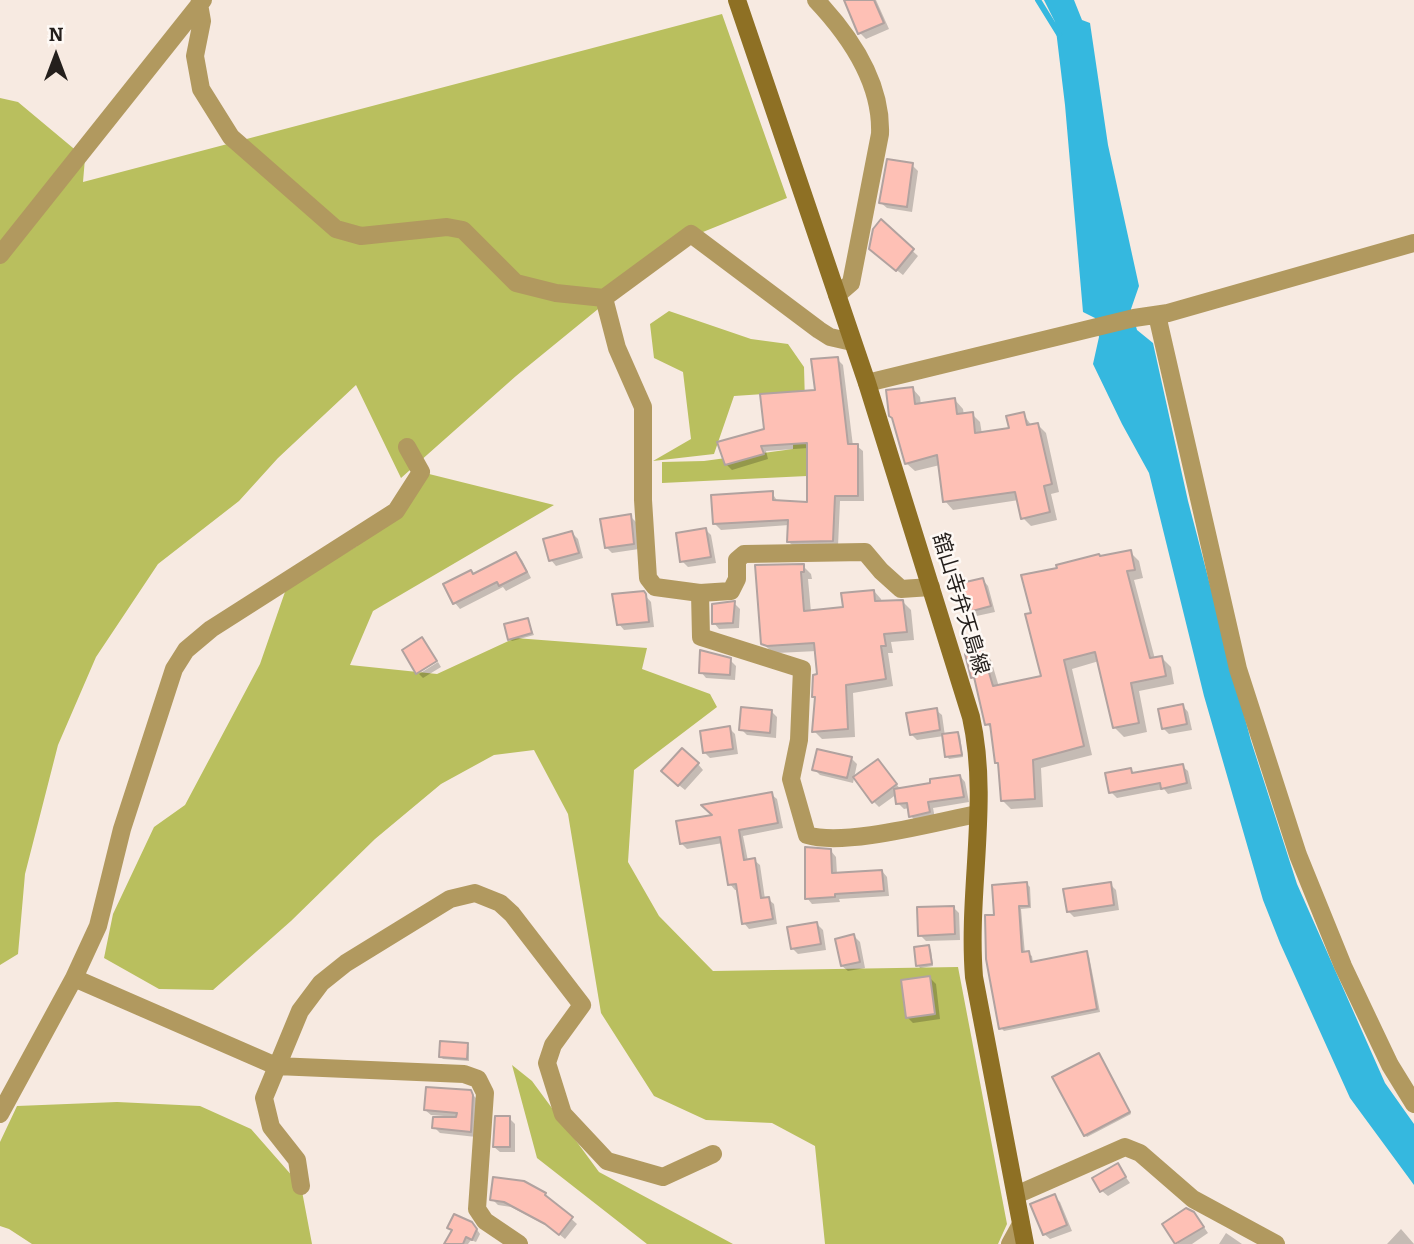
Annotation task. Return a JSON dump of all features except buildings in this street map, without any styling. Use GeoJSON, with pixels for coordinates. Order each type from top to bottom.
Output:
{"type":"FeatureCollection","features":[{"type":"Feature","properties":{"kind":"main road","name":"舘山寺弁天島線"},"geometry":{"type":"LineString","coordinates":[[737,0],[867,383],[975,734],[978,769],[972,933],[974,977],[1025,1244]]}},
{"type":"Feature","properties":{"kind":"street"},"geometry":{"type":"LineString","coordinates":[[816,0],[838,26],[870,78],[876,91],[881,120],[851,283],[837,295]]}},
{"type":"Feature","properties":{"kind":"street"},"geometry":{"type":"LineString","coordinates":[[0,255],[201,2]]}},
{"type":"Feature","properties":{"kind":"street"},"geometry":{"type":"LineString","coordinates":[[201,2],[202,21],[195,56],[201,89],[231,136],[336,229],[360,236],[447,227],[463,230],[516,283],[556,293],[604,298],[691,234],[819,330],[830,337],[852,341]]}},
{"type":"Feature","properties":{"kind":"street"},"geometry":{"type":"LineString","coordinates":[[867,383],[1134,318],[1157,315],[1414,243]]}},
{"type":"Feature","properties":{"kind":"street"},"geometry":{"type":"LineString","coordinates":[[604,298],[617,348],[643,407],[643,500],[648,578],[655,587],[700,593],[730,591],[737,579],[737,560],[744,554],[865,552],[901,589],[931,587]]}},
{"type":"Feature","properties":{"kind":"street"},"geometry":{"type":"LineString","coordinates":[[1157,315],[1238,669],[1294,842],[1343,966],[1390,1065],[1414,1104]]}},
{"type":"Feature","properties":{"kind":"street"},"geometry":{"type":"LineString","coordinates":[[0,1114],[74,978],[98,926],[121,829],[174,669],[186,650],[211,629],[396,511],[421,472],[407,447]]}},
{"type":"Feature","properties":{"kind":"street"},"geometry":{"type":"LineString","coordinates":[[700,593],[701,637],[802,669],[800,740],[791,779],[807,835],[819,839],[859,836],[977,814]]}},
{"type":"Feature","properties":{"kind":"street"},"geometry":{"type":"LineString","coordinates":[[300,1186],[297,1160],[271,1127],[264,1098],[300,1012],[321,982],[346,963],[450,899],[475,893],[500,903],[512,914],[582,1005],[553,1045],[547,1063],[563,1114],[607,1161],[663,1177],[713,1154]]}},
{"type":"Feature","properties":{"kind":"street"},"geometry":{"type":"LineString","coordinates":[[74,978],[276,1066],[464,1074],[478,1079],[485,1093],[477,1209],[485,1221],[519,1244]]}},
{"type":"Feature","properties":{"kind":"street"},"geometry":{"type":"LineString","coordinates":[[1016,1195],[1125,1147],[1140,1153],[1193,1199],[1276,1244]]}},
{"type":"Feature","properties":{"kind":"street"},"geometry":{"type":"LineString","coordinates":[[1010,1244],[1021,1224]]}},
{"type":"Feature","properties":{"kind":"green space"},"geometry":{"type":"Polygon","coordinates":[[[722,14],[787,198],[698,234],[690,234],[516,376],[401,478],[356,385],[278,458],[239,501],[158,564],[96,657],[58,745],[25,874],[18,954],[0,965],[0,98],[18,102],[85,158],[83,182],[722,14]]]}},
{"type":"Feature","properties":{"kind":"green space"},"geometry":{"type":"Polygon","coordinates":[[[669,311],[751,339],[788,344],[804,367],[807,476],[662,483],[662,462],[704,461],[793,449],[794,392],[734,396],[714,454],[653,461],[691,439],[683,372],[654,358],[650,324],[669,311]]]}},
{"type":"Feature","properties":{"kind":"green space"},"geometry":{"type":"Polygon","coordinates":[[[421,472],[554,505],[373,611],[350,665],[437,674],[515,638],[647,648],[642,669],[710,694],[717,707],[634,770],[628,862],[659,916],[713,971],[958,967],[1007,1224],[998,1244],[825,1244],[815,1146],[772,1123],[706,1120],[654,1096],[601,1013],[568,814],[534,750],[494,755],[441,784],[375,839],[291,921],[213,990],[159,989],[104,958],[113,914],[154,827],[185,805],[260,664],[286,589],[357,546],[421,472]]]}},
{"type":"Feature","properties":{"kind":"green space"},"geometry":{"type":"Polygon","coordinates":[[[512,1065],[532,1081],[599,1172],[733,1244],[647,1244],[537,1158],[512,1065]]]}},
{"type":"Feature","properties":{"kind":"green space"},"geometry":{"type":"Polygon","coordinates":[[[117,1102],[200,1106],[251,1129],[301,1186],[312,1244],[32,1244],[0,1226],[0,1142],[17,1106],[117,1102]]]}},
{"type":"Feature","properties":{"kind":"water"},"geometry":{"type":"Polygon","coordinates":[[[1044,0],[1074,0],[1082,20],[1090,23],[1108,145],[1139,286],[1131,309],[1137,330],[1153,343],[1188,501],[1251,741],[1297,884],[1385,1083],[1414,1124],[1414,1185],[1350,1098],[1263,900],[1204,696],[1149,473],[1093,364],[1099,337],[1095,318],[1083,312],[1055,22],[1044,0]]]}},
{"type":"Feature","properties":{"kind":"waterway"},"geometry":{"type":"LineString","coordinates":[[1038,0],[1059,34]]}}]}
